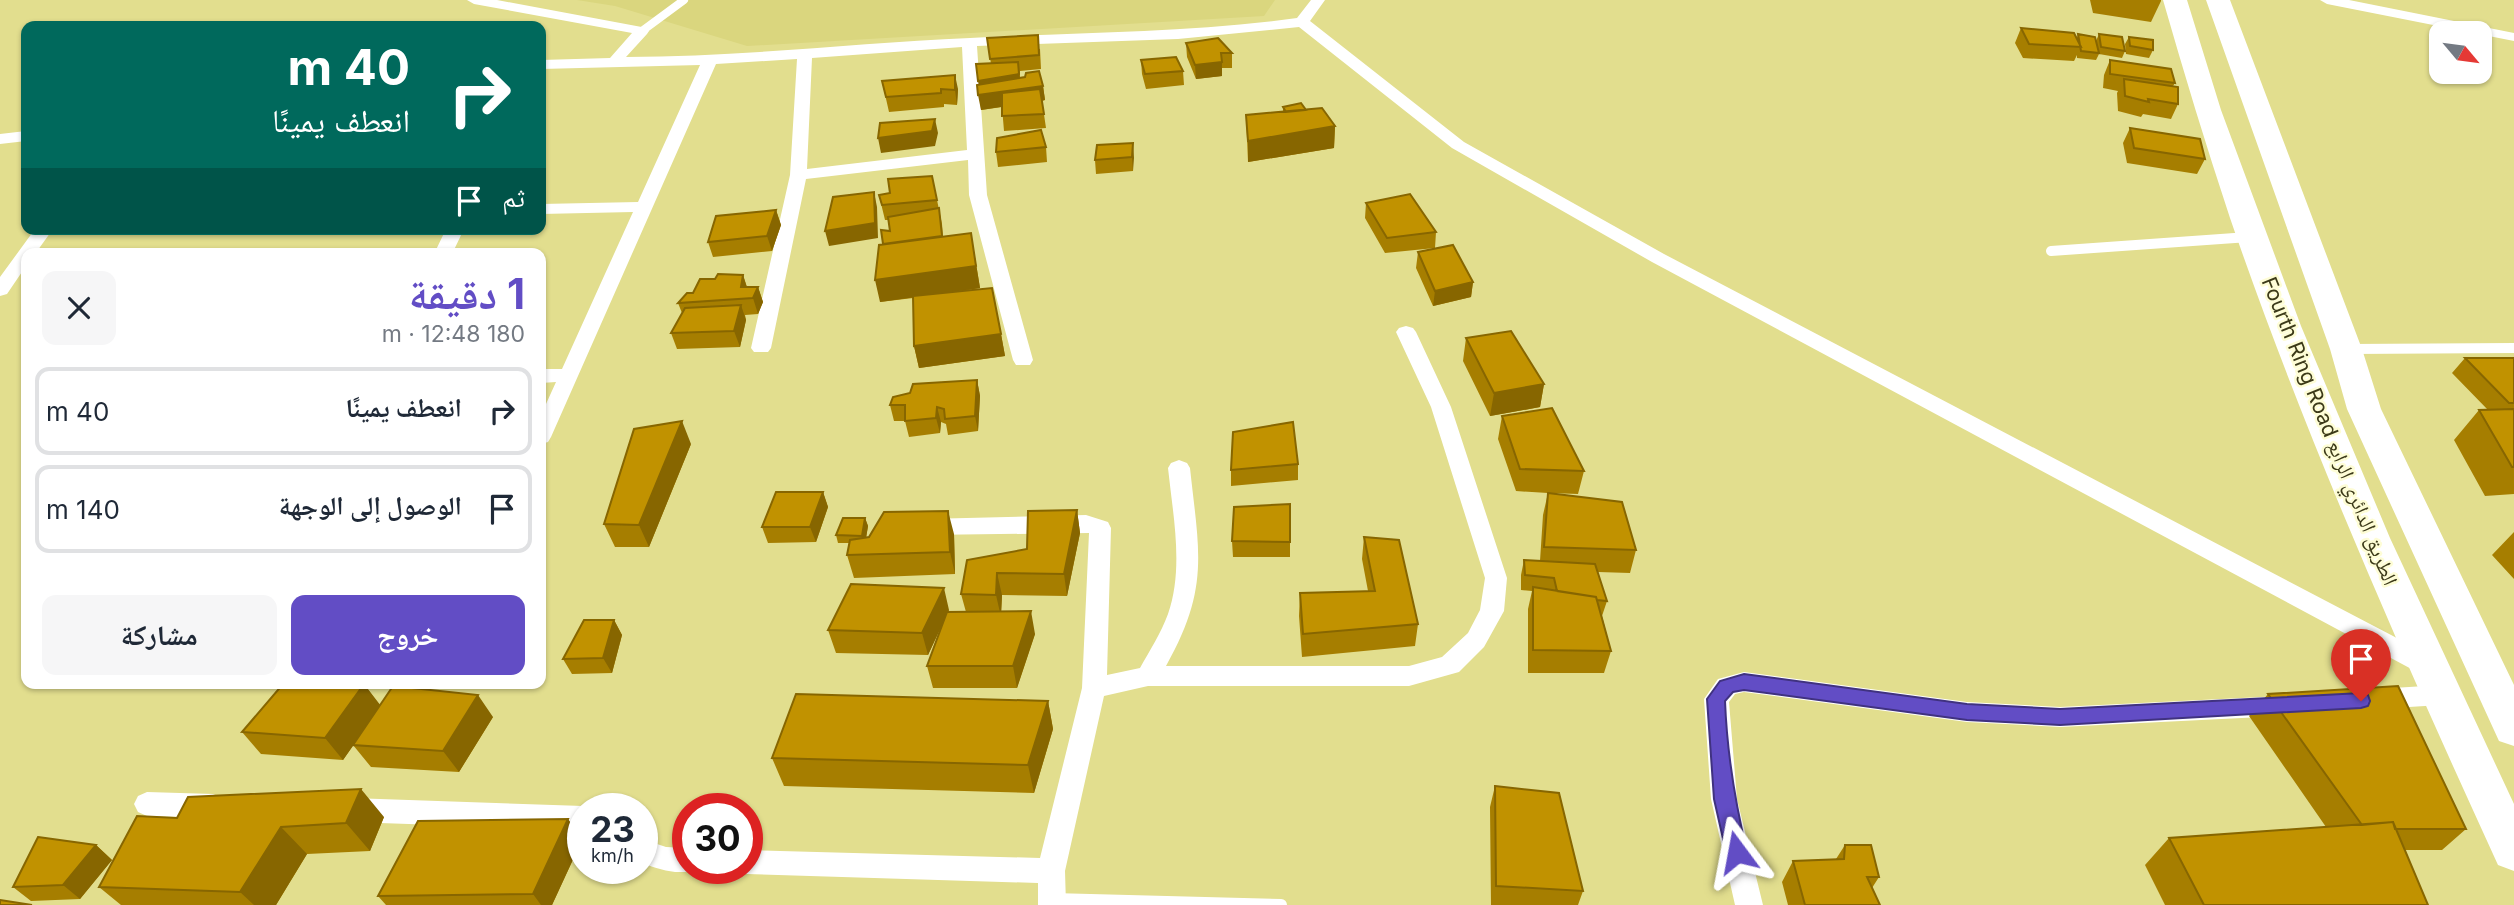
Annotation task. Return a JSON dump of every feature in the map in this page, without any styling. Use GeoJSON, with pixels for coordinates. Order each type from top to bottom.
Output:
{"type":"FeatureCollection","features":[{"type":"Feature","properties":{"kind":"main road","name":"Fourth Ring Road الطريق الدائري الرابع"},"geometry":{"type":"LineString","coordinates":[[2175,0],[2202,96],[2315,401],[2434,680],[2514,851]]}},
{"type":"Feature","properties":{"kind":"main road","name":"Fourth Ring Road الطريق الدائري الرابع"},"geometry":{"type":"LineString","coordinates":[[2218,0],[2346,349],[2364,409],[2514,728]]}},
{"type":"Feature","properties":{"kind":"main road"},"geometry":{"type":"LineString","coordinates":[[2315,401],[2364,409]]}},
{"type":"Feature","properties":{"kind":"street"},"geometry":{"type":"LineString","coordinates":[[474,0],[642,31]]}},
{"type":"Feature","properties":{"kind":"street"},"geometry":{"type":"LineString","coordinates":[[546,65],[709,60],[968,42],[1233,32],[1302,22],[1318,0]]}},
{"type":"Feature","properties":{"kind":"street"},"geometry":{"type":"LineString","coordinates":[[2327,0],[2514,37]]}},
{"type":"Feature","properties":{"kind":"street"},"geometry":{"type":"LineString","coordinates":[[1302,22],[1458,145],[1658,258],[2434,680]]}},
{"type":"Feature","properties":{"kind":"street"},"geometry":{"type":"LineString","coordinates":[[614,62],[642,31]]}},
{"type":"Feature","properties":{"kind":"street"},"geometry":{"type":"LineString","coordinates":[[968,42],[978,195],[1023,360]]}},
{"type":"Feature","properties":{"kind":"street"},"geometry":{"type":"LineString","coordinates":[[761,348],[799,174],[805,53]]}},
{"type":"Feature","properties":{"kind":"street"},"geometry":{"type":"LineString","coordinates":[[546,426],[709,60]]}},
{"type":"Feature","properties":{"kind":"street"},"geometry":{"type":"LineString","coordinates":[[0,139],[21,137]]}},
{"type":"Feature","properties":{"kind":"street"},"geometry":{"type":"LineString","coordinates":[[799,174],[975,154]]}},
{"type":"Feature","properties":{"kind":"street"},"geometry":{"type":"LineString","coordinates":[[546,209],[643,207]]}},
{"type":"Feature","properties":{"kind":"street"},"geometry":{"type":"LineString","coordinates":[[0,290],[21,261]]}},
{"type":"Feature","properties":{"kind":"street"},"geometry":{"type":"LineString","coordinates":[[1094,688],[1147,676],[1409,676],[1450,665],[1476,640],[1492,611],[1496,578],[1441,407],[1406,332]]}},
{"type":"Feature","properties":{"kind":"street"},"geometry":{"type":"LineString","coordinates":[[546,376],[568,375]]}},
{"type":"Feature","properties":{"kind":"street"},"geometry":{"type":"LineString","coordinates":[[1147,676],[1171,636],[1184,602],[1187,567],[1179,468]]}},
{"type":"Feature","properties":{"kind":"street"},"geometry":{"type":"LineString","coordinates":[[898,527],[1086,523],[1100,528],[1094,688],[1051,871],[1052,902]]}},
{"type":"Feature","properties":{"kind":"street"},"geometry":{"type":"LineString","coordinates":[[2347,701],[2434,680]]}},
{"type":"Feature","properties":{"kind":"street"},"geometry":{"type":"LineString","coordinates":[[1749,905],[1724,799],[1716,699],[1727,686],[1744,682],[1967,712],[2060,717],[2307,704]]}},
{"type":"Feature","properties":{"kind":"street"},"geometry":{"type":"LineString","coordinates":[[147,804],[243,807]]}},
{"type":"Feature","properties":{"kind":"street"},"geometry":{"type":"LineString","coordinates":[[325,809],[567,817]]}},
{"type":"Feature","properties":{"kind":"street"},"geometry":{"type":"LineString","coordinates":[[763,862],[1051,871]]}},
{"type":"Feature","properties":{"kind":"lane"},"geometry":{"type":"LineString","coordinates":[[642,31],[684,0]]}},
{"type":"Feature","properties":{"kind":"lane"},"geometry":{"type":"LineString","coordinates":[[2051,251],[2252,237]]}},
{"type":"Feature","properties":{"kind":"lane"},"geometry":{"type":"LineString","coordinates":[[2346,349],[2514,348]]}},
{"type":"Feature","properties":{"kind":"lane"},"geometry":{"type":"LineString","coordinates":[[1052,902],[1282,905]]}},
{"type":"Feature","properties":{"kind":"shaded area"},"geometry":{"type":"Polygon","coordinates":[[[577,0],[1275,0],[1264,16],[747,46],[615,6],[577,0]]]}},
{"type":"Feature","properties":{"kind":"building"},"geometry":{"type":"Polygon","coordinates":[[[2021,28],[2074,33],[2081,47],[2029,44],[2021,28]]]}},
{"type":"Feature","properties":{"kind":"building"},"geometry":{"type":"Polygon","coordinates":[[[2078,34],[2095,37],[2099,53],[2081,51],[2078,34]]]}},
{"type":"Feature","properties":{"kind":"building"},"geometry":{"type":"Polygon","coordinates":[[[2099,34],[2122,37],[2125,51],[2101,47],[2099,34]]]}},
{"type":"Feature","properties":{"kind":"building"},"geometry":{"type":"Polygon","coordinates":[[[1038,35],[1039,55],[990,59],[987,38],[1038,35]]]}},
{"type":"Feature","properties":{"kind":"building"},"geometry":{"type":"Polygon","coordinates":[[[2129,37],[2153,40],[2153,50],[2130,46],[2129,37]]]}},
{"type":"Feature","properties":{"kind":"building"},"geometry":{"type":"Polygon","coordinates":[[[1218,38],[1232,53],[1221,53],[1222,62],[1195,65],[1186,43],[1218,38]]]}},
{"type":"Feature","properties":{"kind":"building"},"geometry":{"type":"Polygon","coordinates":[[[1176,57],[1183,71],[1145,74],[1141,60],[1176,57]]]}},
{"type":"Feature","properties":{"kind":"building"},"geometry":{"type":"Polygon","coordinates":[[[2110,60],[2171,69],[2175,83],[2110,74],[2110,60]]]}},
{"type":"Feature","properties":{"kind":"building"},"geometry":{"type":"Polygon","coordinates":[[[1018,62],[1019,74],[978,81],[976,64],[1018,62]]]}},
{"type":"Feature","properties":{"kind":"building"},"geometry":{"type":"Polygon","coordinates":[[[1039,71],[1043,86],[978,95],[977,85],[1025,77],[1026,73],[1039,71]]]}},
{"type":"Feature","properties":{"kind":"building"},"geometry":{"type":"Polygon","coordinates":[[[955,75],[955,90],[941,89],[941,93],[886,97],[882,81],[955,75]]]}},
{"type":"Feature","properties":{"kind":"building"},"geometry":{"type":"Polygon","coordinates":[[[2124,79],[2178,87],[2178,104],[2148,99],[2149,102],[2125,96],[2124,79]]]}},
{"type":"Feature","properties":{"kind":"building"},"geometry":{"type":"Polygon","coordinates":[[[1040,89],[1044,114],[1002,116],[1002,93],[1040,89]]]}},
{"type":"Feature","properties":{"kind":"building"},"geometry":{"type":"Polygon","coordinates":[[[1301,103],[1306,110],[1286,112],[1283,107],[1301,103]]]}},
{"type":"Feature","properties":{"kind":"building"},"geometry":{"type":"Polygon","coordinates":[[[1322,108],[1335,126],[1248,141],[1246,115],[1322,108]]]}},
{"type":"Feature","properties":{"kind":"building"},"geometry":{"type":"Polygon","coordinates":[[[935,119],[932,131],[878,138],[880,123],[935,119]]]}},
{"type":"Feature","properties":{"kind":"building"},"geometry":{"type":"Polygon","coordinates":[[[2130,128],[2200,139],[2205,159],[2134,148],[2130,128]]]}},
{"type":"Feature","properties":{"kind":"building"},"geometry":{"type":"Polygon","coordinates":[[[1041,130],[1046,147],[996,152],[997,138],[1041,130]]]}},
{"type":"Feature","properties":{"kind":"building"},"geometry":{"type":"Polygon","coordinates":[[[1133,143],[1132,157],[1095,160],[1097,145],[1133,143]]]}},
{"type":"Feature","properties":{"kind":"building"},"geometry":{"type":"Polygon","coordinates":[[[932,176],[937,200],[882,205],[879,195],[890,193],[888,179],[932,176]]]}},
{"type":"Feature","properties":{"kind":"building"},"geometry":{"type":"Polygon","coordinates":[[[874,192],[875,223],[825,231],[833,197],[874,192]]]}},
{"type":"Feature","properties":{"kind":"building"},"geometry":{"type":"Polygon","coordinates":[[[1410,194],[1436,232],[1387,238],[1366,203],[1410,194]]]}},
{"type":"Feature","properties":{"kind":"building"},"geometry":{"type":"Polygon","coordinates":[[[939,208],[942,236],[883,244],[881,230],[890,231],[888,217],[939,208]]]}},
{"type":"Feature","properties":{"kind":"building"},"geometry":{"type":"Polygon","coordinates":[[[776,210],[767,236],[708,242],[716,216],[776,210]]]}},
{"type":"Feature","properties":{"kind":"building"},"geometry":{"type":"Polygon","coordinates":[[[971,233],[976,266],[875,280],[879,245],[971,233]]]}},
{"type":"Feature","properties":{"kind":"building"},"geometry":{"type":"Polygon","coordinates":[[[1453,245],[1473,282],[1435,291],[1418,252],[1453,245]]]}},
{"type":"Feature","properties":{"kind":"building"},"geometry":{"type":"Polygon","coordinates":[[[718,274],[743,275],[741,287],[758,287],[753,298],[678,303],[687,293],[693,293],[700,279],[715,279],[718,274]]]}},
{"type":"Feature","properties":{"kind":"building"},"geometry":{"type":"Polygon","coordinates":[[[992,288],[1001,334],[914,346],[913,296],[992,288]]]}},
{"type":"Feature","properties":{"kind":"building"},"geometry":{"type":"Polygon","coordinates":[[[741,305],[734,331],[671,333],[685,308],[741,305]]]}},
{"type":"Feature","properties":{"kind":"building"},"geometry":{"type":"Polygon","coordinates":[[[1511,331],[1544,384],[1494,393],[1466,338],[1511,331]]]}},
{"type":"Feature","properties":{"kind":"building"},"geometry":{"type":"Polygon","coordinates":[[[2465,358],[2514,358],[2514,403],[2509,403],[2465,358]]]}},
{"type":"Feature","properties":{"kind":"building"},"geometry":{"type":"Polygon","coordinates":[[[977,380],[975,416],[945,419],[944,409],[937,407],[936,418],[905,421],[905,405],[890,405],[893,397],[910,393],[913,384],[977,380]]]}},
{"type":"Feature","properties":{"kind":"building"},"geometry":{"type":"Polygon","coordinates":[[[1552,408],[1584,471],[1520,469],[1502,416],[1552,408]]]}},
{"type":"Feature","properties":{"kind":"building"},"geometry":{"type":"Polygon","coordinates":[[[2514,409],[2514,467],[2512,467],[2479,410],[2514,409]]]}},
{"type":"Feature","properties":{"kind":"building"},"geometry":{"type":"Polygon","coordinates":[[[682,421],[639,525],[604,524],[634,429],[682,421]]]}},
{"type":"Feature","properties":{"kind":"building"},"geometry":{"type":"Polygon","coordinates":[[[1293,422],[1298,464],[1231,470],[1233,432],[1293,422]]]}},
{"type":"Feature","properties":{"kind":"building"},"geometry":{"type":"Polygon","coordinates":[[[776,492],[823,492],[810,527],[762,527],[776,492]]]}},
{"type":"Feature","properties":{"kind":"building"},"geometry":{"type":"Polygon","coordinates":[[[1548,493],[1622,502],[1636,550],[1544,547],[1548,493]]]}},
{"type":"Feature","properties":{"kind":"building"},"geometry":{"type":"Polygon","coordinates":[[[1290,504],[1290,542],[1232,541],[1234,507],[1290,504]]]}},
{"type":"Feature","properties":{"kind":"building"},"geometry":{"type":"Polygon","coordinates":[[[1077,510],[1064,574],[997,573],[996,595],[961,594],[967,560],[1027,549],[1028,511],[1077,510]]]}},
{"type":"Feature","properties":{"kind":"building"},"geometry":{"type":"Polygon","coordinates":[[[948,511],[950,552],[847,555],[850,540],[869,537],[884,512],[948,511]]]}},
{"type":"Feature","properties":{"kind":"building"},"geometry":{"type":"Polygon","coordinates":[[[843,518],[865,518],[862,536],[836,535],[843,518]]]}},
{"type":"Feature","properties":{"kind":"building"},"geometry":{"type":"Polygon","coordinates":[[[1364,537],[1399,540],[1418,624],[1303,634],[1300,593],[1375,591],[1364,537]]]}},
{"type":"Feature","properties":{"kind":"building"},"geometry":{"type":"Polygon","coordinates":[[[1524,560],[1595,564],[1607,601],[1557,591],[1554,578],[1525,575],[1524,560]]]}},
{"type":"Feature","properties":{"kind":"building"},"geometry":{"type":"Polygon","coordinates":[[[851,584],[944,588],[922,633],[828,630],[851,584]]]}},
{"type":"Feature","properties":{"kind":"building"},"geometry":{"type":"Polygon","coordinates":[[[1533,587],[1596,597],[1611,651],[1533,650],[1533,587]]]}},
{"type":"Feature","properties":{"kind":"building"},"geometry":{"type":"Polygon","coordinates":[[[1031,611],[1013,666],[927,666],[947,612],[1031,611]]]}},
{"type":"Feature","properties":{"kind":"building"},"geometry":{"type":"Polygon","coordinates":[[[584,620],[614,620],[603,658],[563,659],[584,620]]]}},
{"type":"Feature","properties":{"kind":"building"},"geometry":{"type":"Polygon","coordinates":[[[2398,686],[2466,829],[2395,829],[2393,822],[2362,825],[2268,694],[2398,686]]]}},
{"type":"Feature","properties":{"kind":"building"},"geometry":{"type":"Polygon","coordinates":[[[279,689],[360,689],[325,738],[242,732],[279,689]]]}},
{"type":"Feature","properties":{"kind":"building"},"geometry":{"type":"Polygon","coordinates":[[[391,689],[478,695],[443,751],[353,745],[391,689]]]}},
{"type":"Feature","properties":{"kind":"building"},"geometry":{"type":"Polygon","coordinates":[[[796,694],[1048,701],[1028,765],[772,758],[796,694]]]}},
{"type":"Feature","properties":{"kind":"building"},"geometry":{"type":"Polygon","coordinates":[[[1495,786],[1559,793],[1583,891],[1496,886],[1495,786]]]}},
{"type":"Feature","properties":{"kind":"building"},"geometry":{"type":"Polygon","coordinates":[[[361,789],[346,823],[281,827],[240,892],[99,887],[137,816],[177,818],[188,797],[361,789]]]}},
{"type":"Feature","properties":{"kind":"building"},"geometry":{"type":"Polygon","coordinates":[[[567,819],[533,894],[378,896],[418,821],[567,819]]]}},
{"type":"Feature","properties":{"kind":"building"},"geometry":{"type":"Polygon","coordinates":[[[2393,822],[2428,905],[2204,905],[2169,838],[2393,822]]]}},
{"type":"Feature","properties":{"kind":"building"},"geometry":{"type":"Polygon","coordinates":[[[38,837],[96,845],[63,885],[13,887],[38,837]]]}},
{"type":"Feature","properties":{"kind":"building"},"geometry":{"type":"Polygon","coordinates":[[[1845,845],[1871,845],[1879,877],[1867,877],[1880,905],[1805,905],[1793,861],[1844,859],[1845,845]]]}},
{"type":"Feature","properties":{"kind":"building"},"geometry":{"type":"Polygon","coordinates":[[[0,900],[32,905],[0,905],[0,900]]]}},
{"type":"Feature","properties":{"kind":"route"},"geometry":{"type":"LineString","coordinates":[[1737,852],[1724,799],[1716,717],[1716,699],[1727,686],[1744,682],[1967,712],[2060,717],[2361,701]]}}]}
